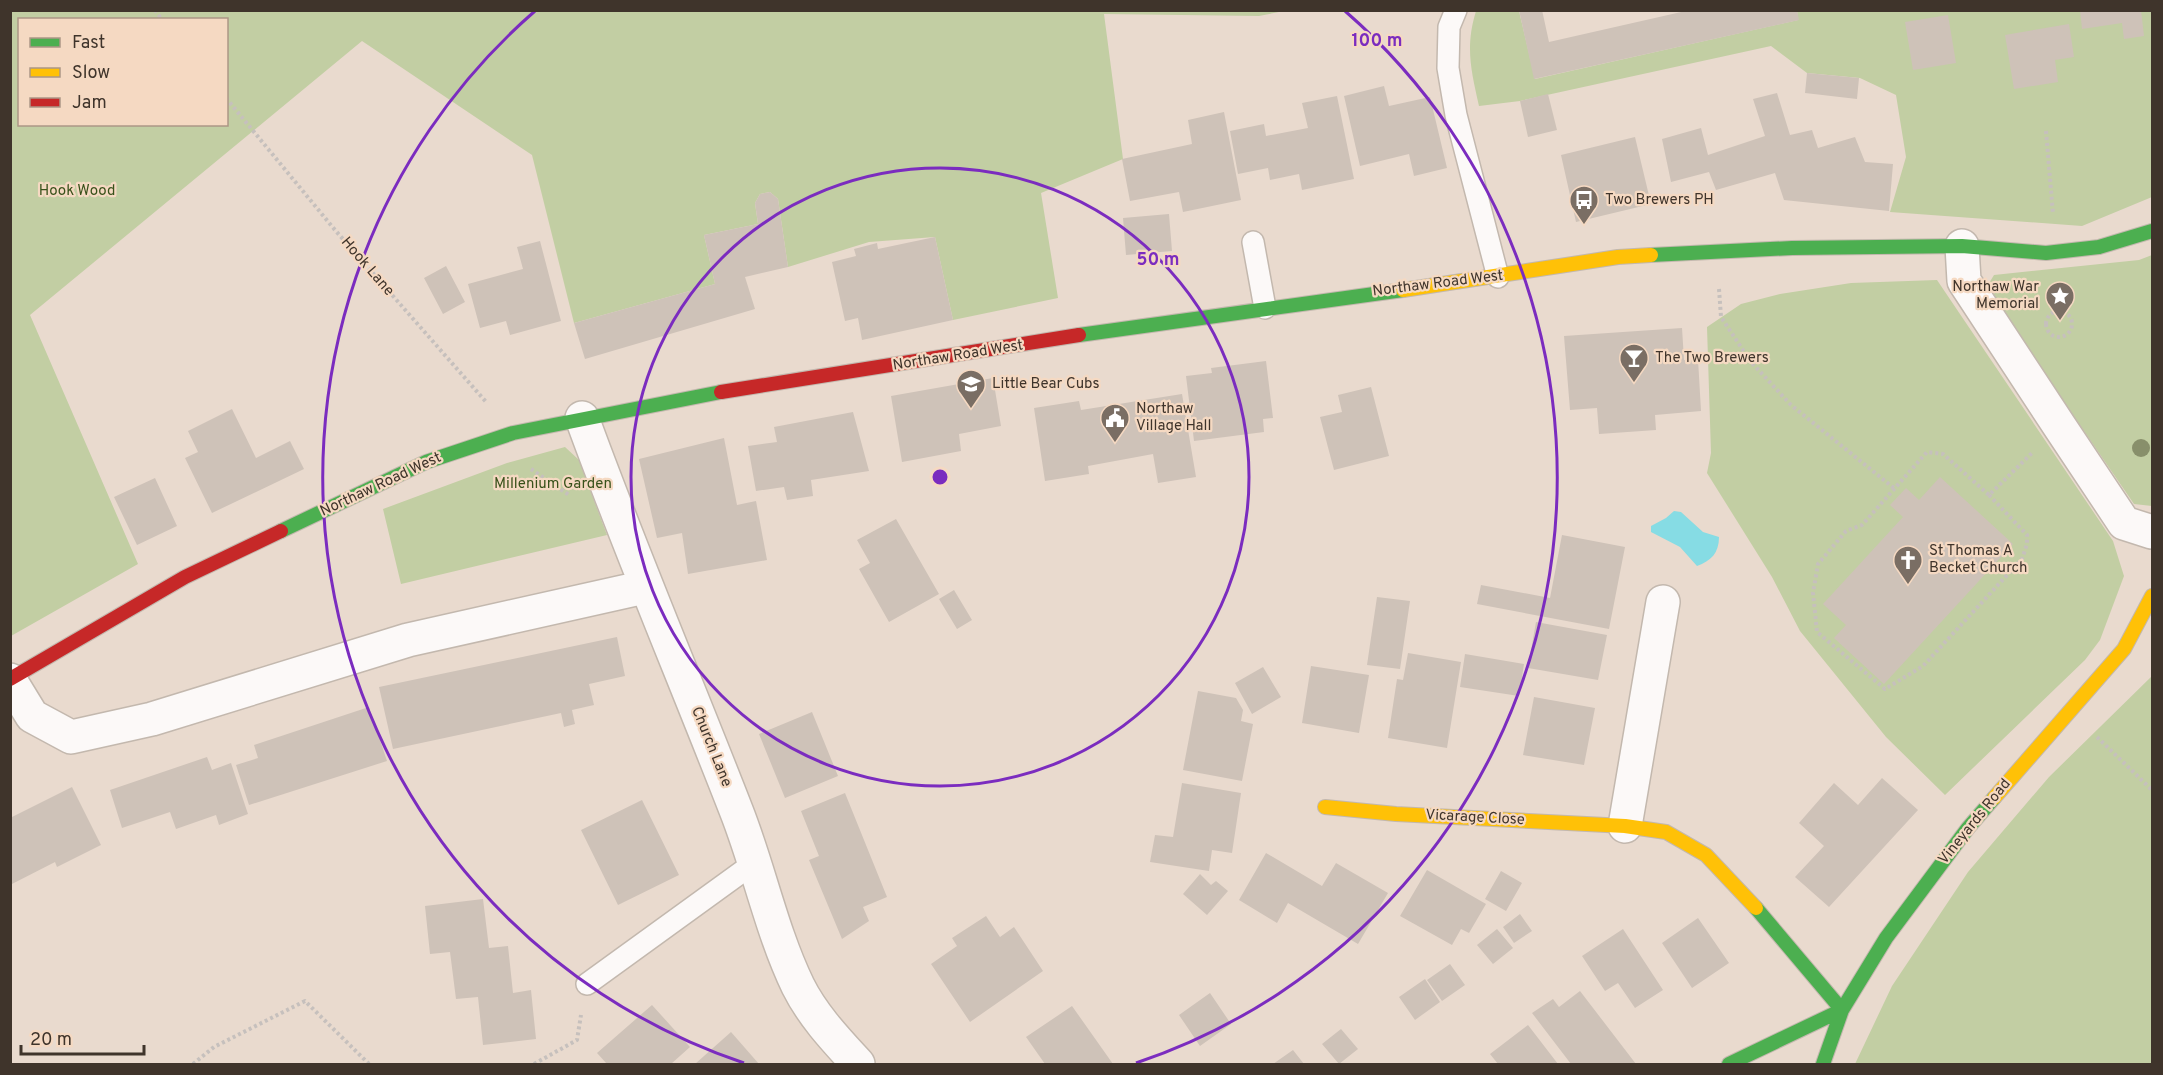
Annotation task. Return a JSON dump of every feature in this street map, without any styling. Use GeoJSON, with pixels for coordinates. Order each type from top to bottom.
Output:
{"type":"FeatureCollection","features":[{"type":"Feature","properties":{"kind":"main road","name":"Northaw Road West"},"geometry":{"type":"LineString","coordinates":[[10,679],[94,628],[214,562],[426,462],[513,433],[582,418],[688,397],[1265,308],[1498,277],[1618,257],[1792,248],[1962,246],[2056,252],[2099,247],[2152,231]]}},
{"type":"Feature","properties":{"kind":"main road","name":"Vineyards Road"},"geometry":{"type":"LineString","coordinates":[[1823,1065],[1842,1010],[1886,938],[1968,828],[2124,649],[2152,596]]}},
{"type":"Feature","properties":{"kind":"main road","name":"Vicarage Close"},"geometry":{"type":"LineString","coordinates":[[1325,807],[1396,814],[1625,826],[1666,832],[1706,855],[1730,879],[1842,1010]]}},
{"type":"Feature","properties":{"kind":"main road"},"geometry":{"type":"LineString","coordinates":[[1730,1065],[1842,1010]]}},
{"type":"Feature","properties":{"kind":"street"},"geometry":{"type":"LineString","coordinates":[[1962,246],[1964,281],[2060,427],[2124,523],[2152,532]]}},
{"type":"Feature","properties":{"kind":"street","name":"Church Lane"},"geometry":{"type":"LineString","coordinates":[[582,418],[645,587],[737,813],[777,936],[799,987],[823,1025],[858,1065]]}},
{"type":"Feature","properties":{"kind":"street","name":"Northaw Road West"},"geometry":{"type":"LineString","coordinates":[[10,679],[32,716],[71,737],[152,719],[408,640],[645,587]]}},
{"type":"Feature","properties":{"kind":"street"},"geometry":{"type":"LineString","coordinates":[[1625,826],[1663,602]]}},
{"type":"Feature","properties":{"kind":"lane"},"geometry":{"type":"LineString","coordinates":[[1456,10],[1449,27],[1450,80],[1456,115],[1498,277]]}},
{"type":"Feature","properties":{"kind":"lane"},"geometry":{"type":"LineString","coordinates":[[1253,242],[1265,308]]}},
{"type":"Feature","properties":{"kind":"lane"},"geometry":{"type":"LineString","coordinates":[[587,984],[754,863]]}},
{"type":"Feature","properties":{"kind":"path","name":"Hook Lane"},"geometry":{"type":"LineString","coordinates":[[228,100],[335,230],[513,433]]}},
{"type":"Feature","properties":{"kind":"path"},"geometry":{"type":"LineString","coordinates":[[2046,132],[2056,252]]}},
{"type":"Feature","properties":{"kind":"path"},"geometry":{"type":"LineString","coordinates":[[1716,252],[1721,317],[1751,362],[1791,405],[1895,489]]}},
{"type":"Feature","properties":{"kind":"path"},"geometry":{"type":"LineString","coordinates":[[2057,310],[2066,312],[2073,323],[2070,332],[2060,338],[2051,336],[2045,326],[2048,315],[2057,310]]}},
{"type":"Feature","properties":{"kind":"path"},"geometry":{"type":"LineString","coordinates":[[1989,495],[2060,427]]}},
{"type":"Feature","properties":{"kind":"path"},"geometry":{"type":"LineString","coordinates":[[1927,452],[1943,454],[1989,495],[2027,535],[2027,544],[2022,559],[1923,666],[1885,689],[1817,632],[1813,593],[1818,564],[1846,531],[1862,525],[1927,452]]}},
{"type":"Feature","properties":{"kind":"path"},"geometry":{"type":"LineString","coordinates":[[2070,710],[2152,790]]}},
{"type":"Feature","properties":{"kind":"path"},"geometry":{"type":"LineString","coordinates":[[193,1065],[214,1047],[305,1001],[369,1065]]}},
{"type":"Feature","properties":{"kind":"path"},"geometry":{"type":"LineString","coordinates":[[534,1065],[577,1040]]}},
{"type":"Feature","properties":{"kind":"green space","name":"Hook Wood"},"geometry":{"type":"Polygon","coordinates":[[[11,11],[1284,11],[1259,16],[1104,14],[1123,159],[1041,193],[1058,298],[953,320],[935,237],[869,242],[788,267],[778,199],[770,192],[760,194],[755,203],[758,224],[704,235],[715,284],[574,323],[532,155],[362,41],[30,315],[138,564],[11,636],[11,11]]]}},
{"type":"Feature","properties":{"kind":"green space"},"geometry":{"type":"Polygon","coordinates":[[[1476,11],[1519,11],[1535,79],[1798,20],[1797,11],[2152,11],[2152,197],[2082,226],[1890,212],[1906,157],[1896,95],[1860,78],[1807,73],[1771,46],[1520,101],[1479,106],[1470,47],[1476,11]]]}},
{"type":"Feature","properties":{"kind":"green space"},"geometry":{"type":"Polygon","coordinates":[[[2152,255],[2152,506],[2134,504],[1986,288],[1994,275],[2139,260],[2152,255]]]}},
{"type":"Feature","properties":{"kind":"green space"},"geometry":{"type":"Polygon","coordinates":[[[1937,280],[2113,541],[2124,576],[2100,640],[2085,660],[1945,795],[1886,737],[1800,631],[1772,577],[1707,473],[1711,453],[1707,327],[1741,304],[1780,294],[1851,283],[1937,280]]]}},
{"type":"Feature","properties":{"kind":"green space","name":"Millenium Garden"},"geometry":{"type":"Polygon","coordinates":[[[565,447],[579,460],[607,535],[401,584],[383,509],[507,463],[565,447]]]}},
{"type":"Feature","properties":{"kind":"green space"},"geometry":{"type":"Polygon","coordinates":[[[2152,676],[2152,1064],[1855,1064],[1892,986],[1968,872],[2049,777],[2152,676]]]}},
{"type":"Feature","properties":{"kind":"water"},"geometry":{"type":"Polygon","coordinates":[[[1674,511],[1681,512],[1703,532],[1719,537],[1716,552],[1706,562],[1697,566],[1680,547],[1651,532],[1651,526],[1674,511]]]}},
{"type":"Feature","properties":{"kind":"building"},"geometry":{"type":"Polygon","coordinates":[[[1519,10],[1542,10],[1549,42],[1690,10],[1797,10],[1799,20],[1534,79],[1519,10]]]}},
{"type":"Feature","properties":{"kind":"building"},"geometry":{"type":"Polygon","coordinates":[[[2080,10],[2141,10],[2144,36],[2124,39],[2122,23],[2082,29],[2080,10]]]}},
{"type":"Feature","properties":{"kind":"building"},"geometry":{"type":"Polygon","coordinates":[[[1948,15],[1956,63],[1913,70],[1905,22],[1948,15]]]}},
{"type":"Feature","properties":{"kind":"building"},"geometry":{"type":"Polygon","coordinates":[[[2069,24],[2074,57],[2055,60],[2058,82],[2014,89],[2005,35],[2069,24]]]}},
{"type":"Feature","properties":{"kind":"building"},"geometry":{"type":"Polygon","coordinates":[[[1807,73],[1859,78],[1857,99],[1805,93],[1807,73]]]}},
{"type":"Feature","properties":{"kind":"building"},"geometry":{"type":"Polygon","coordinates":[[[1384,86],[1389,106],[1430,97],[1447,168],[1414,176],[1409,154],[1360,166],[1344,96],[1384,86]]]}},
{"type":"Feature","properties":{"kind":"building"},"geometry":{"type":"Polygon","coordinates":[[[1777,93],[1790,135],[1812,130],[1818,148],[1855,137],[1865,162],[1893,164],[1889,211],[1784,200],[1775,173],[1716,190],[1709,172],[1671,182],[1662,139],[1701,128],[1708,155],[1765,136],[1753,99],[1777,93]]]}},
{"type":"Feature","properties":{"kind":"building"},"geometry":{"type":"Polygon","coordinates":[[[1548,94],[1557,130],[1528,137],[1520,101],[1548,94]]]}},
{"type":"Feature","properties":{"kind":"building"},"geometry":{"type":"Polygon","coordinates":[[[1337,96],[1354,179],[1302,190],[1299,174],[1270,180],[1268,168],[1238,174],[1230,131],[1264,124],[1266,136],[1308,128],[1302,103],[1337,96]]]}},
{"type":"Feature","properties":{"kind":"building"},"geometry":{"type":"Polygon","coordinates":[[[1224,112],[1241,200],[1183,212],[1179,192],[1130,201],[1122,159],[1192,144],[1188,120],[1224,112]]]}},
{"type":"Feature","properties":{"kind":"building"},"geometry":{"type":"Polygon","coordinates":[[[1635,137],[1651,204],[1576,222],[1561,155],[1635,137]]]}},
{"type":"Feature","properties":{"kind":"building"},"geometry":{"type":"Polygon","coordinates":[[[770,192],[778,199],[788,267],[745,277],[755,309],[585,359],[574,323],[715,284],[704,235],[758,224],[755,203],[760,194],[770,192]]]}},
{"type":"Feature","properties":{"kind":"building"},"geometry":{"type":"Polygon","coordinates":[[[1169,214],[1172,251],[1126,255],[1123,218],[1169,214]]]}},
{"type":"Feature","properties":{"kind":"building"},"geometry":{"type":"Polygon","coordinates":[[[935,237],[953,320],[862,340],[858,318],[845,321],[832,262],[856,256],[854,249],[877,243],[878,249],[935,237]]]}},
{"type":"Feature","properties":{"kind":"building"},"geometry":{"type":"Polygon","coordinates":[[[540,241],[561,321],[510,335],[506,321],[480,328],[468,284],[523,269],[517,247],[540,241]]]}},
{"type":"Feature","properties":{"kind":"building"},"geometry":{"type":"Polygon","coordinates":[[[446,266],[465,302],[443,314],[424,278],[446,266]]]}},
{"type":"Feature","properties":{"kind":"building","name":"The Two Brewers"},"geometry":{"type":"Polygon","coordinates":[[[1682,328],[1684,360],[1698,359],[1701,411],[1655,415],[1656,430],[1599,434],[1597,408],[1570,410],[1564,336],[1682,328]]]}},
{"type":"Feature","properties":{"kind":"building"},"geometry":{"type":"Polygon","coordinates":[[[1266,361],[1273,418],[1263,419],[1264,432],[1194,441],[1186,376],[1212,373],[1211,368],[1266,361]]]}},
{"type":"Feature","properties":{"kind":"building"},"geometry":{"type":"Polygon","coordinates":[[[993,378],[1001,426],[959,434],[961,451],[902,462],[891,396],[993,378]]]}},
{"type":"Feature","properties":{"kind":"building"},"geometry":{"type":"Polygon","coordinates":[[[1371,387],[1389,456],[1334,470],[1320,417],[1342,412],[1338,395],[1371,387]]]}},
{"type":"Feature","properties":{"kind":"building","name":"Northaw Village Hall"},"geometry":{"type":"Polygon","coordinates":[[[1182,394],[1196,477],[1158,483],[1153,454],[1088,466],[1089,474],[1045,481],[1034,408],[1079,401],[1081,410],[1182,394]]]}},
{"type":"Feature","properties":{"kind":"building"},"geometry":{"type":"Polygon","coordinates":[[[232,409],[256,458],[290,441],[304,469],[212,513],[185,458],[198,452],[188,431],[232,409]]]}},
{"type":"Feature","properties":{"kind":"building"},"geometry":{"type":"Polygon","coordinates":[[[853,412],[869,471],[811,480],[813,496],[787,500],[784,487],[756,491],[748,446],[777,442],[774,427],[853,412]]]}},
{"type":"Feature","properties":{"kind":"building"},"geometry":{"type":"Polygon","coordinates":[[[724,438],[737,505],[756,501],[767,560],[688,574],[682,533],[657,538],[639,459],[724,438]]]}},
{"type":"Feature","properties":{"kind":"building","name":"St Thomas A Becket Church"},"geometry":{"type":"Polygon","coordinates":[[[1940,477],[2013,544],[1884,684],[1834,638],[1846,625],[1823,604],[1903,517],[1890,505],[1906,488],[1919,500],[1940,477]]]}},
{"type":"Feature","properties":{"kind":"building"},"geometry":{"type":"Polygon","coordinates":[[[155,478],[177,526],[137,545],[114,497],[155,478]]]}},
{"type":"Feature","properties":{"kind":"building"},"geometry":{"type":"Polygon","coordinates":[[[896,519],[939,594],[889,622],[859,569],[870,563],[857,540],[896,519]]]}},
{"type":"Feature","properties":{"kind":"building"},"geometry":{"type":"Polygon","coordinates":[[[1562,535],[1625,547],[1609,629],[1477,604],[1481,585],[1550,598],[1562,535]]]}},
{"type":"Feature","properties":{"kind":"building"},"geometry":{"type":"Polygon","coordinates":[[[954,590],[972,620],[957,629],[939,599],[954,590]]]}},
{"type":"Feature","properties":{"kind":"building"},"geometry":{"type":"Polygon","coordinates":[[[1377,597],[1410,601],[1400,669],[1367,665],[1377,597]]]}},
{"type":"Feature","properties":{"kind":"building"},"geometry":{"type":"Polygon","coordinates":[[[1536,622],[1607,635],[1598,680],[1528,668],[1536,622]]]}},
{"type":"Feature","properties":{"kind":"building"},"geometry":{"type":"Polygon","coordinates":[[[617,637],[625,676],[589,684],[594,705],[572,710],[575,724],[564,727],[561,713],[393,749],[379,687],[617,637]]]}},
{"type":"Feature","properties":{"kind":"building"},"geometry":{"type":"Polygon","coordinates":[[[1408,653],[1461,662],[1447,748],[1388,738],[1397,679],[1403,680],[1408,653]]]}},
{"type":"Feature","properties":{"kind":"building"},"geometry":{"type":"Polygon","coordinates":[[[1465,654],[1524,664],[1519,696],[1460,687],[1465,654]]]}},
{"type":"Feature","properties":{"kind":"building"},"geometry":{"type":"Polygon","coordinates":[[[1311,666],[1369,675],[1359,733],[1302,723],[1311,666]]]}},
{"type":"Feature","properties":{"kind":"building"},"geometry":{"type":"Polygon","coordinates":[[[1263,667],[1281,697],[1252,714],[1235,683],[1263,667]]]}},
{"type":"Feature","properties":{"kind":"building"},"geometry":{"type":"Polygon","coordinates":[[[1198,691],[1236,698],[1243,710],[1241,721],[1253,724],[1242,781],[1183,770],[1198,691]]]}},
{"type":"Feature","properties":{"kind":"building"},"geometry":{"type":"Polygon","coordinates":[[[1534,697],[1595,708],[1584,765],[1523,755],[1534,697]]]}},
{"type":"Feature","properties":{"kind":"building"},"geometry":{"type":"Polygon","coordinates":[[[369,707],[387,761],[249,805],[236,765],[258,758],[254,745],[369,707]]]}},
{"type":"Feature","properties":{"kind":"building"},"geometry":{"type":"Polygon","coordinates":[[[812,712],[838,776],[785,798],[759,734],[812,712]]]}},
{"type":"Feature","properties":{"kind":"building"},"geometry":{"type":"Polygon","coordinates":[[[207,757],[212,770],[231,763],[248,814],[219,825],[216,815],[176,829],[170,812],[122,828],[110,790],[207,757]]]}},
{"type":"Feature","properties":{"kind":"building"},"geometry":{"type":"Polygon","coordinates":[[[1882,778],[1918,810],[1829,907],[1795,877],[1824,846],[1799,823],[1834,783],[1858,805],[1882,778]]]}},
{"type":"Feature","properties":{"kind":"building"},"geometry":{"type":"Polygon","coordinates":[[[1182,783],[1241,793],[1232,853],[1212,850],[1209,871],[1150,862],[1155,835],[1173,837],[1182,783]]]}},
{"type":"Feature","properties":{"kind":"building"},"geometry":{"type":"Polygon","coordinates":[[[72,787],[101,845],[57,867],[55,862],[10,885],[10,818],[72,787]]]}},
{"type":"Feature","properties":{"kind":"building"},"geometry":{"type":"Polygon","coordinates":[[[845,793],[887,897],[863,907],[869,921],[842,939],[809,860],[819,856],[801,811],[845,793]]]}},
{"type":"Feature","properties":{"kind":"building"},"geometry":{"type":"Polygon","coordinates":[[[642,800],[679,875],[618,905],[581,830],[642,800]]]}},
{"type":"Feature","properties":{"kind":"building"},"geometry":{"type":"Polygon","coordinates":[[[1266,853],[1322,886],[1336,863],[1388,893],[1358,944],[1288,903],[1277,923],[1239,900],[1266,853]]]}},
{"type":"Feature","properties":{"kind":"building"},"geometry":{"type":"Polygon","coordinates":[[[1427,870],[1486,904],[1469,933],[1461,929],[1452,945],[1400,916],[1427,870]]]}},
{"type":"Feature","properties":{"kind":"building"},"geometry":{"type":"Polygon","coordinates":[[[1501,871],[1522,883],[1506,911],[1485,899],[1501,871]]]}},
{"type":"Feature","properties":{"kind":"building"},"geometry":{"type":"Polygon","coordinates":[[[1200,874],[1211,885],[1216,881],[1228,891],[1207,915],[1183,894],[1200,874]]]}},
{"type":"Feature","properties":{"kind":"building"},"geometry":{"type":"Polygon","coordinates":[[[483,899],[489,948],[508,946],[513,993],[531,990],[536,1039],[483,1045],[478,997],[456,999],[450,952],[430,954],[425,906],[483,899]]]}},
{"type":"Feature","properties":{"kind":"building"},"geometry":{"type":"Polygon","coordinates":[[[1520,914],[1532,931],[1514,943],[1503,927],[1520,914]]]}},
{"type":"Feature","properties":{"kind":"building"},"geometry":{"type":"Polygon","coordinates":[[[986,916],[1000,937],[1014,927],[1043,971],[970,1022],[931,964],[957,946],[952,938],[986,916]]]}},
{"type":"Feature","properties":{"kind":"building"},"geometry":{"type":"Polygon","coordinates":[[[1698,918],[1729,963],[1692,988],[1662,943],[1698,918]]]}},
{"type":"Feature","properties":{"kind":"building"},"geometry":{"type":"Polygon","coordinates":[[[1497,929],[1513,948],[1493,964],[1477,945],[1497,929]]]}},
{"type":"Feature","properties":{"kind":"building"},"geometry":{"type":"Polygon","coordinates":[[[1623,929],[1663,990],[1635,1008],[1618,983],[1605,991],[1582,956],[1623,929]]]}},
{"type":"Feature","properties":{"kind":"building"},"geometry":{"type":"Polygon","coordinates":[[[1450,964],[1465,985],[1442,1001],[1427,980],[1450,964]]]}},
{"type":"Feature","properties":{"kind":"building"},"geometry":{"type":"Polygon","coordinates":[[[1425,979],[1440,1002],[1415,1020],[1399,997],[1425,979]]]}},
{"type":"Feature","properties":{"kind":"building"},"geometry":{"type":"Polygon","coordinates":[[[1580,991],[1636,1064],[1571,1064],[1532,1013],[1553,999],[1559,1007],[1580,991]]]}},
{"type":"Feature","properties":{"kind":"building"},"geometry":{"type":"Polygon","coordinates":[[[1210,993],[1231,1024],[1200,1046],[1179,1015],[1210,993]]]}},
{"type":"Feature","properties":{"kind":"building"},"geometry":{"type":"Polygon","coordinates":[[[652,1005],[690,1047],[671,1064],[607,1064],[597,1053],[652,1005]]]}},
{"type":"Feature","properties":{"kind":"building"},"geometry":{"type":"Polygon","coordinates":[[[1072,1006],[1113,1064],[1045,1064],[1026,1037],[1072,1006]]]}},
{"type":"Feature","properties":{"kind":"building"},"geometry":{"type":"Polygon","coordinates":[[[1528,1025],[1558,1064],[1498,1064],[1490,1054],[1528,1025]]]}},
{"type":"Feature","properties":{"kind":"building"},"geometry":{"type":"Polygon","coordinates":[[[1341,1029],[1358,1049],[1339,1064],[1322,1044],[1341,1029]]]}},
{"type":"Feature","properties":{"kind":"building"},"geometry":{"type":"Polygon","coordinates":[[[731,1032],[759,1064],[695,1064],[731,1032]]]}},
{"type":"Feature","properties":{"kind":"building"},"geometry":{"type":"Polygon","coordinates":[[[1293,1050],[1304,1064],[1273,1064],[1293,1050]]]}},
{"type":"Feature","properties":{"kind":"traffic: fast"},"geometry":{"type":"LineString","coordinates":[[1651,255],[1792,248],[1962,246],[2046,253],[2099,247],[2152,231]]}},
{"type":"Feature","properties":{"kind":"traffic: fast"},"geometry":{"type":"LineString","coordinates":[[1079,335],[1403,290]]}},
{"type":"Feature","properties":{"kind":"traffic: fast"},"geometry":{"type":"LineString","coordinates":[[281,531],[426,462],[513,433],[721,392]]}},
{"type":"Feature","properties":{"kind":"traffic: fast"},"geometry":{"type":"LineString","coordinates":[[1823,1064],[1842,1010],[1886,938],[1968,828],[1994,798]]}},
{"type":"Feature","properties":{"kind":"traffic: fast"},"geometry":{"type":"LineString","coordinates":[[1729,1064],[1842,1010],[1756,908]]}},
{"type":"Feature","properties":{"kind":"traffic: slow"},"geometry":{"type":"LineString","coordinates":[[1403,290],[1618,257],[1651,255]]}},
{"type":"Feature","properties":{"kind":"traffic: slow"},"geometry":{"type":"LineString","coordinates":[[1994,798],[2124,649],[2152,596]]}},
{"type":"Feature","properties":{"kind":"traffic: slow"},"geometry":{"type":"LineString","coordinates":[[1325,807],[1396,814],[1625,826],[1666,832],[1706,855],[1756,908]]}},
{"type":"Feature","properties":{"kind":"traffic: jam"},"geometry":{"type":"LineString","coordinates":[[721,392],[1079,335]]}},
{"type":"Feature","properties":{"kind":"traffic: jam"},"geometry":{"type":"LineString","coordinates":[[10,679],[185,577],[281,531]]}},
{"type":"Feature","properties":{"kind":"place","name":"Two Brewers PH"},"geometry":{"type":"Point","coordinates":[1584,226]}},
{"type":"Feature","properties":{"kind":"place","name":"Northaw War Memorial"},"geometry":{"type":"Point","coordinates":[2060,322]}},
{"type":"Feature","properties":{"kind":"place","name":"The Two Brewers"},"geometry":{"type":"Point","coordinates":[1634,384]}},
{"type":"Feature","properties":{"kind":"place","name":"Little Bear Cubs"},"geometry":{"type":"Point","coordinates":[971,410]}},
{"type":"Feature","properties":{"kind":"place","name":"Northaw Village Hall"},"geometry":{"type":"Point","coordinates":[1115,444]}},
{"type":"Feature","properties":{"kind":"place","name":"St Thomas A Becket Church"},"geometry":{"type":"Point","coordinates":[1908,586]}}]}
